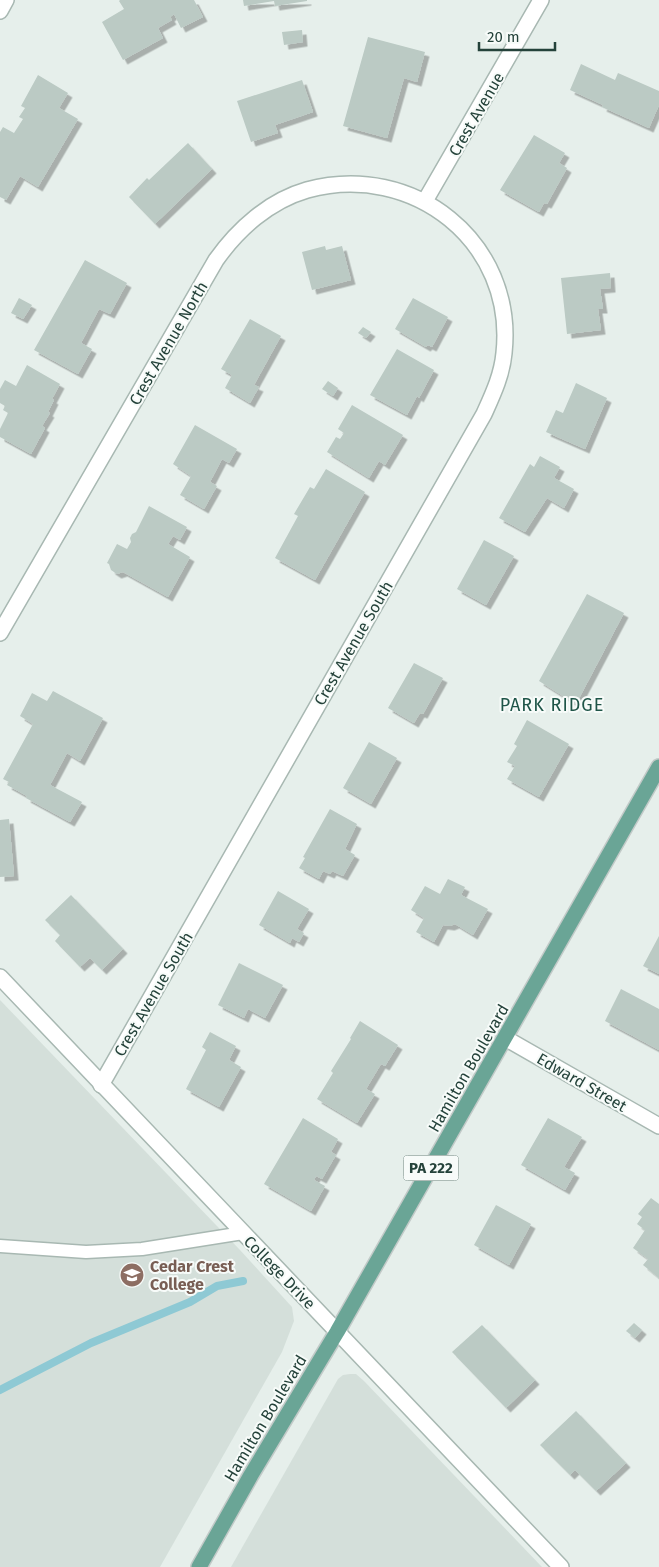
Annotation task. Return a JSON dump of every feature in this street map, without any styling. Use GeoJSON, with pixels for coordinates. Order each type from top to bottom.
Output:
{"type":"FeatureCollection","features":[{"type":"Feature","properties":{"kind":"main road","name":"Hamilton Boulevard"},"geometry":{"type":"LineString","coordinates":[[198,1567],[337,1332],[659,767]]}},
{"type":"Feature","properties":{"kind":"street"},"geometry":{"type":"LineString","coordinates":[[0,11],[6,0]]}},
{"type":"Feature","properties":{"kind":"street","name":"Crest Avenue"},"geometry":{"type":"LineString","coordinates":[[426,201],[541,0]]}},
{"type":"Feature","properties":{"kind":"street","name":"Crest Avenue North"},"geometry":{"type":"LineString","coordinates":[[0,633],[228,242],[248,222],[276,204],[306,190],[339,185],[367,185],[400,191],[426,201]]}},
{"type":"Feature","properties":{"kind":"street","name":"Crest Avenue South"},"geometry":{"type":"LineString","coordinates":[[101,1085],[484,414],[498,384],[504,354],[505,322],[498,290],[486,261],[470,239],[452,220],[426,201]]}},
{"type":"Feature","properties":{"kind":"street","name":"College Drive"},"geometry":{"type":"LineString","coordinates":[[0,977],[561,1567]]}},
{"type":"Feature","properties":{"kind":"street","name":"Edward Street"},"geometry":{"type":"LineString","coordinates":[[505,1038],[659,1126]]}},
{"type":"Feature","properties":{"kind":"lane"},"geometry":{"type":"LineString","coordinates":[[0,1246],[86,1252],[142,1250],[243,1233]]}},
{"type":"Feature","properties":{"kind":"shaded area","name":"Cedar Crest College"},"geometry":{"type":"Polygon","coordinates":[[[0,1000],[240,1250],[292,1307],[294,1321],[282,1352],[160,1567],[0,1567],[0,1000]]]}},
{"type":"Feature","properties":{"kind":"shaded area"},"geometry":{"type":"Polygon","coordinates":[[[356,1374],[364,1381],[542,1567],[231,1567],[338,1379],[343,1375],[356,1374]]]}},
{"type":"Feature","properties":{"kind":"building"},"geometry":{"type":"Polygon","coordinates":[[[120,0],[194,0],[203,17],[181,28],[174,14],[170,17],[172,20],[158,28],[163,38],[123,60],[102,22],[124,9],[120,0]]]}},
{"type":"Feature","properties":{"kind":"building"},"geometry":{"type":"Polygon","coordinates":[[[243,0],[307,1],[275,6],[274,1],[244,6],[243,0]]]}},
{"type":"Feature","properties":{"kind":"building"},"geometry":{"type":"Polygon","coordinates":[[[302,30],[303,42],[284,45],[282,32],[302,30]]]}},
{"type":"Feature","properties":{"kind":"building"},"geometry":{"type":"Polygon","coordinates":[[[368,37],[425,52],[417,82],[404,78],[387,138],[343,126],[368,37]]]}},
{"type":"Feature","properties":{"kind":"building"},"geometry":{"type":"Polygon","coordinates":[[[581,64],[615,80],[618,73],[659,91],[659,105],[649,128],[570,90],[581,64]]]}},
{"type":"Feature","properties":{"kind":"building"},"geometry":{"type":"Polygon","coordinates":[[[38,75],[68,93],[59,108],[78,119],[38,187],[20,176],[6,200],[0,197],[0,132],[3,127],[14,133],[23,119],[19,117],[25,108],[21,106],[38,75]]]}},
{"type":"Feature","properties":{"kind":"building"},"geometry":{"type":"Polygon","coordinates":[[[302,80],[313,112],[275,125],[278,133],[251,142],[237,101],[302,80]]]}},
{"type":"Feature","properties":{"kind":"building"},"geometry":{"type":"Polygon","coordinates":[[[534,135],[565,153],[559,163],[567,168],[547,204],[544,203],[539,212],[500,190],[534,135]]]}},
{"type":"Feature","properties":{"kind":"building"},"geometry":{"type":"Polygon","coordinates":[[[188,143],[212,169],[155,224],[129,197],[147,178],[149,180],[188,143]]]}},
{"type":"Feature","properties":{"kind":"building"},"geometry":{"type":"Polygon","coordinates":[[[325,246],[326,250],[342,246],[351,280],[312,290],[302,252],[325,246]]]}},
{"type":"Feature","properties":{"kind":"building"},"geometry":{"type":"Polygon","coordinates":[[[85,260],[127,283],[110,314],[99,309],[81,343],[92,349],[78,374],[34,350],[85,260]]]}},
{"type":"Feature","properties":{"kind":"building"},"geometry":{"type":"Polygon","coordinates":[[[610,273],[611,288],[600,289],[603,309],[598,309],[601,330],[567,334],[561,278],[610,273]]]}},
{"type":"Feature","properties":{"kind":"building"},"geometry":{"type":"Polygon","coordinates":[[[19,298],[32,305],[23,319],[11,313],[19,298]]]}},
{"type":"Feature","properties":{"kind":"building"},"geometry":{"type":"Polygon","coordinates":[[[413,298],[448,317],[432,347],[428,345],[426,347],[395,329],[413,298]]]}},
{"type":"Feature","properties":{"kind":"building"},"geometry":{"type":"Polygon","coordinates":[[[250,319],[281,336],[254,385],[259,387],[250,403],[225,388],[232,375],[221,369],[250,319]]]}},
{"type":"Feature","properties":{"kind":"building"},"geometry":{"type":"Polygon","coordinates":[[[363,327],[371,332],[366,338],[358,333],[363,327]]]}},
{"type":"Feature","properties":{"kind":"building"},"geometry":{"type":"Polygon","coordinates":[[[397,349],[434,370],[419,398],[417,396],[407,415],[370,395],[397,349]]]}},
{"type":"Feature","properties":{"kind":"building"},"geometry":{"type":"Polygon","coordinates":[[[27,365],[60,384],[52,399],[54,400],[48,412],[50,413],[42,426],[45,428],[31,454],[0,437],[0,429],[8,413],[3,410],[5,406],[0,403],[0,389],[5,380],[16,386],[27,365]]]}},
{"type":"Feature","properties":{"kind":"building"},"geometry":{"type":"Polygon","coordinates":[[[328,381],[338,388],[333,396],[322,389],[328,381]]]}},
{"type":"Feature","properties":{"kind":"building"},"geometry":{"type":"Polygon","coordinates":[[[576,383],[607,398],[585,449],[546,432],[556,410],[563,413],[576,383]]]}},
{"type":"Feature","properties":{"kind":"building"},"geometry":{"type":"Polygon","coordinates":[[[352,405],[403,435],[385,465],[379,461],[369,478],[327,452],[336,437],[340,439],[344,433],[338,429],[352,405]]]}},
{"type":"Feature","properties":{"kind":"building"},"geometry":{"type":"Polygon","coordinates":[[[195,425],[237,449],[229,463],[222,459],[210,482],[217,486],[204,509],[180,495],[191,476],[173,464],[195,425]]]}},
{"type":"Feature","properties":{"kind":"building"},"geometry":{"type":"Polygon","coordinates":[[[540,456],[560,467],[554,478],[574,489],[564,508],[547,498],[525,532],[499,518],[530,464],[534,467],[540,456]]]}},
{"type":"Feature","properties":{"kind":"building"},"geometry":{"type":"Polygon","coordinates":[[[326,469],[365,492],[315,580],[275,558],[298,516],[294,514],[310,487],[314,489],[326,469]]]}},
{"type":"Feature","properties":{"kind":"building"},"geometry":{"type":"Polygon","coordinates":[[[149,506],[187,527],[180,540],[173,536],[168,544],[190,557],[168,597],[123,572],[117,574],[111,570],[107,563],[117,544],[127,549],[131,542],[132,534],[136,532],[149,506]]]}},
{"type":"Feature","properties":{"kind":"building"},"geometry":{"type":"Polygon","coordinates":[[[484,540],[514,556],[486,605],[457,589],[484,540]]]}},
{"type":"Feature","properties":{"kind":"building"},"geometry":{"type":"Polygon","coordinates":[[[587,594],[624,613],[576,704],[539,681],[587,594]]]}},
{"type":"Feature","properties":{"kind":"building"},"geometry":{"type":"Polygon","coordinates":[[[414,663],[443,678],[423,714],[420,713],[414,723],[388,708],[414,663]]]}},
{"type":"Feature","properties":{"kind":"building"},"geometry":{"type":"Polygon","coordinates":[[[53,691],[103,718],[80,761],[67,753],[50,785],[82,802],[70,822],[26,798],[27,796],[7,785],[9,782],[3,779],[33,724],[20,716],[32,693],[47,701],[53,691]]]}},
{"type":"Feature","properties":{"kind":"building"},"geometry":{"type":"Polygon","coordinates":[[[527,720],[569,744],[539,797],[507,779],[515,766],[507,762],[517,746],[514,744],[527,720]]]}},
{"type":"Feature","properties":{"kind":"building"},"geometry":{"type":"Polygon","coordinates":[[[369,742],[397,758],[371,804],[343,788],[369,742]]]}},
{"type":"Feature","properties":{"kind":"building"},"geometry":{"type":"Polygon","coordinates":[[[330,809],[357,824],[345,849],[355,855],[343,876],[332,871],[330,874],[323,871],[319,879],[299,868],[305,858],[303,857],[330,809]]]}},
{"type":"Feature","properties":{"kind":"building"},"geometry":{"type":"Polygon","coordinates":[[[9,819],[14,876],[0,877],[0,820],[9,819]]]}},
{"type":"Feature","properties":{"kind":"building"},"geometry":{"type":"Polygon","coordinates":[[[448,879],[465,887],[461,895],[488,909],[473,935],[455,924],[450,926],[443,925],[434,942],[416,932],[424,918],[411,910],[425,886],[440,894],[448,879]]]}},
{"type":"Feature","properties":{"kind":"building"},"geometry":{"type":"Polygon","coordinates":[[[278,891],[309,909],[297,929],[304,933],[299,942],[292,938],[290,943],[259,925],[278,891]]]}},
{"type":"Feature","properties":{"kind":"building"},"geometry":{"type":"Polygon","coordinates":[[[71,895],[123,949],[102,970],[90,958],[80,967],[55,941],[60,935],[45,920],[71,895]]]}},
{"type":"Feature","properties":{"kind":"building"},"geometry":{"type":"Polygon","coordinates":[[[659,936],[659,974],[643,966],[659,936]]]}},
{"type":"Feature","properties":{"kind":"building"},"geometry":{"type":"Polygon","coordinates":[[[239,963],[283,985],[265,1018],[248,1009],[244,1018],[218,1005],[239,963]]]}},
{"type":"Feature","properties":{"kind":"building"},"geometry":{"type":"Polygon","coordinates":[[[621,989],[659,1009],[659,1050],[605,1021],[621,989]]]}},
{"type":"Feature","properties":{"kind":"building"},"geometry":{"type":"Polygon","coordinates":[[[360,1021],[398,1045],[385,1066],[381,1064],[366,1089],[375,1094],[357,1123],[317,1099],[360,1021]]]}},
{"type":"Feature","properties":{"kind":"building"},"geometry":{"type":"Polygon","coordinates":[[[210,1032],[236,1046],[229,1060],[241,1067],[219,1107],[186,1089],[206,1050],[202,1047],[210,1032]]]}},
{"type":"Feature","properties":{"kind":"building"},"geometry":{"type":"Polygon","coordinates":[[[303,1118],[338,1139],[331,1152],[336,1155],[322,1179],[316,1176],[314,1180],[325,1186],[311,1211],[264,1184],[303,1118]]]}},
{"type":"Feature","properties":{"kind":"building"},"geometry":{"type":"Polygon","coordinates":[[[548,1118],[582,1137],[564,1167],[575,1173],[565,1190],[521,1165],[548,1118]]]}},
{"type":"Feature","properties":{"kind":"building"},"geometry":{"type":"Polygon","coordinates":[[[651,1198],[659,1204],[659,1278],[643,1265],[648,1259],[633,1248],[645,1230],[637,1224],[642,1217],[638,1214],[651,1198]]]}},
{"type":"Feature","properties":{"kind":"building"},"geometry":{"type":"Polygon","coordinates":[[[496,1205],[531,1224],[509,1265],[474,1245],[496,1205]]]}},
{"type":"Feature","properties":{"kind":"building"},"geometry":{"type":"Polygon","coordinates":[[[634,1323],[642,1330],[635,1338],[626,1331],[634,1323]]]}},
{"type":"Feature","properties":{"kind":"building"},"geometry":{"type":"Polygon","coordinates":[[[482,1325],[535,1380],[506,1408],[452,1352],[482,1325]]]}},
{"type":"Feature","properties":{"kind":"building"},"geometry":{"type":"Polygon","coordinates":[[[576,1411],[626,1463],[596,1491],[575,1470],[570,1475],[540,1445],[576,1411]]]}},
{"type":"Feature","properties":{"kind":"waterway"},"geometry":{"type":"LineString","coordinates":[[0,1390],[91,1343],[190,1302],[217,1286],[243,1281]]}},
{"type":"Feature","properties":{"kind":"place","name":"Cedar Crest College"},"geometry":{"type":"Point","coordinates":[132,1275]}},
{"type":"Feature","properties":{"kind":"district","name":"PARK RIDGE"},"geometry":{"type":"Point","coordinates":[552,705]}}]}
